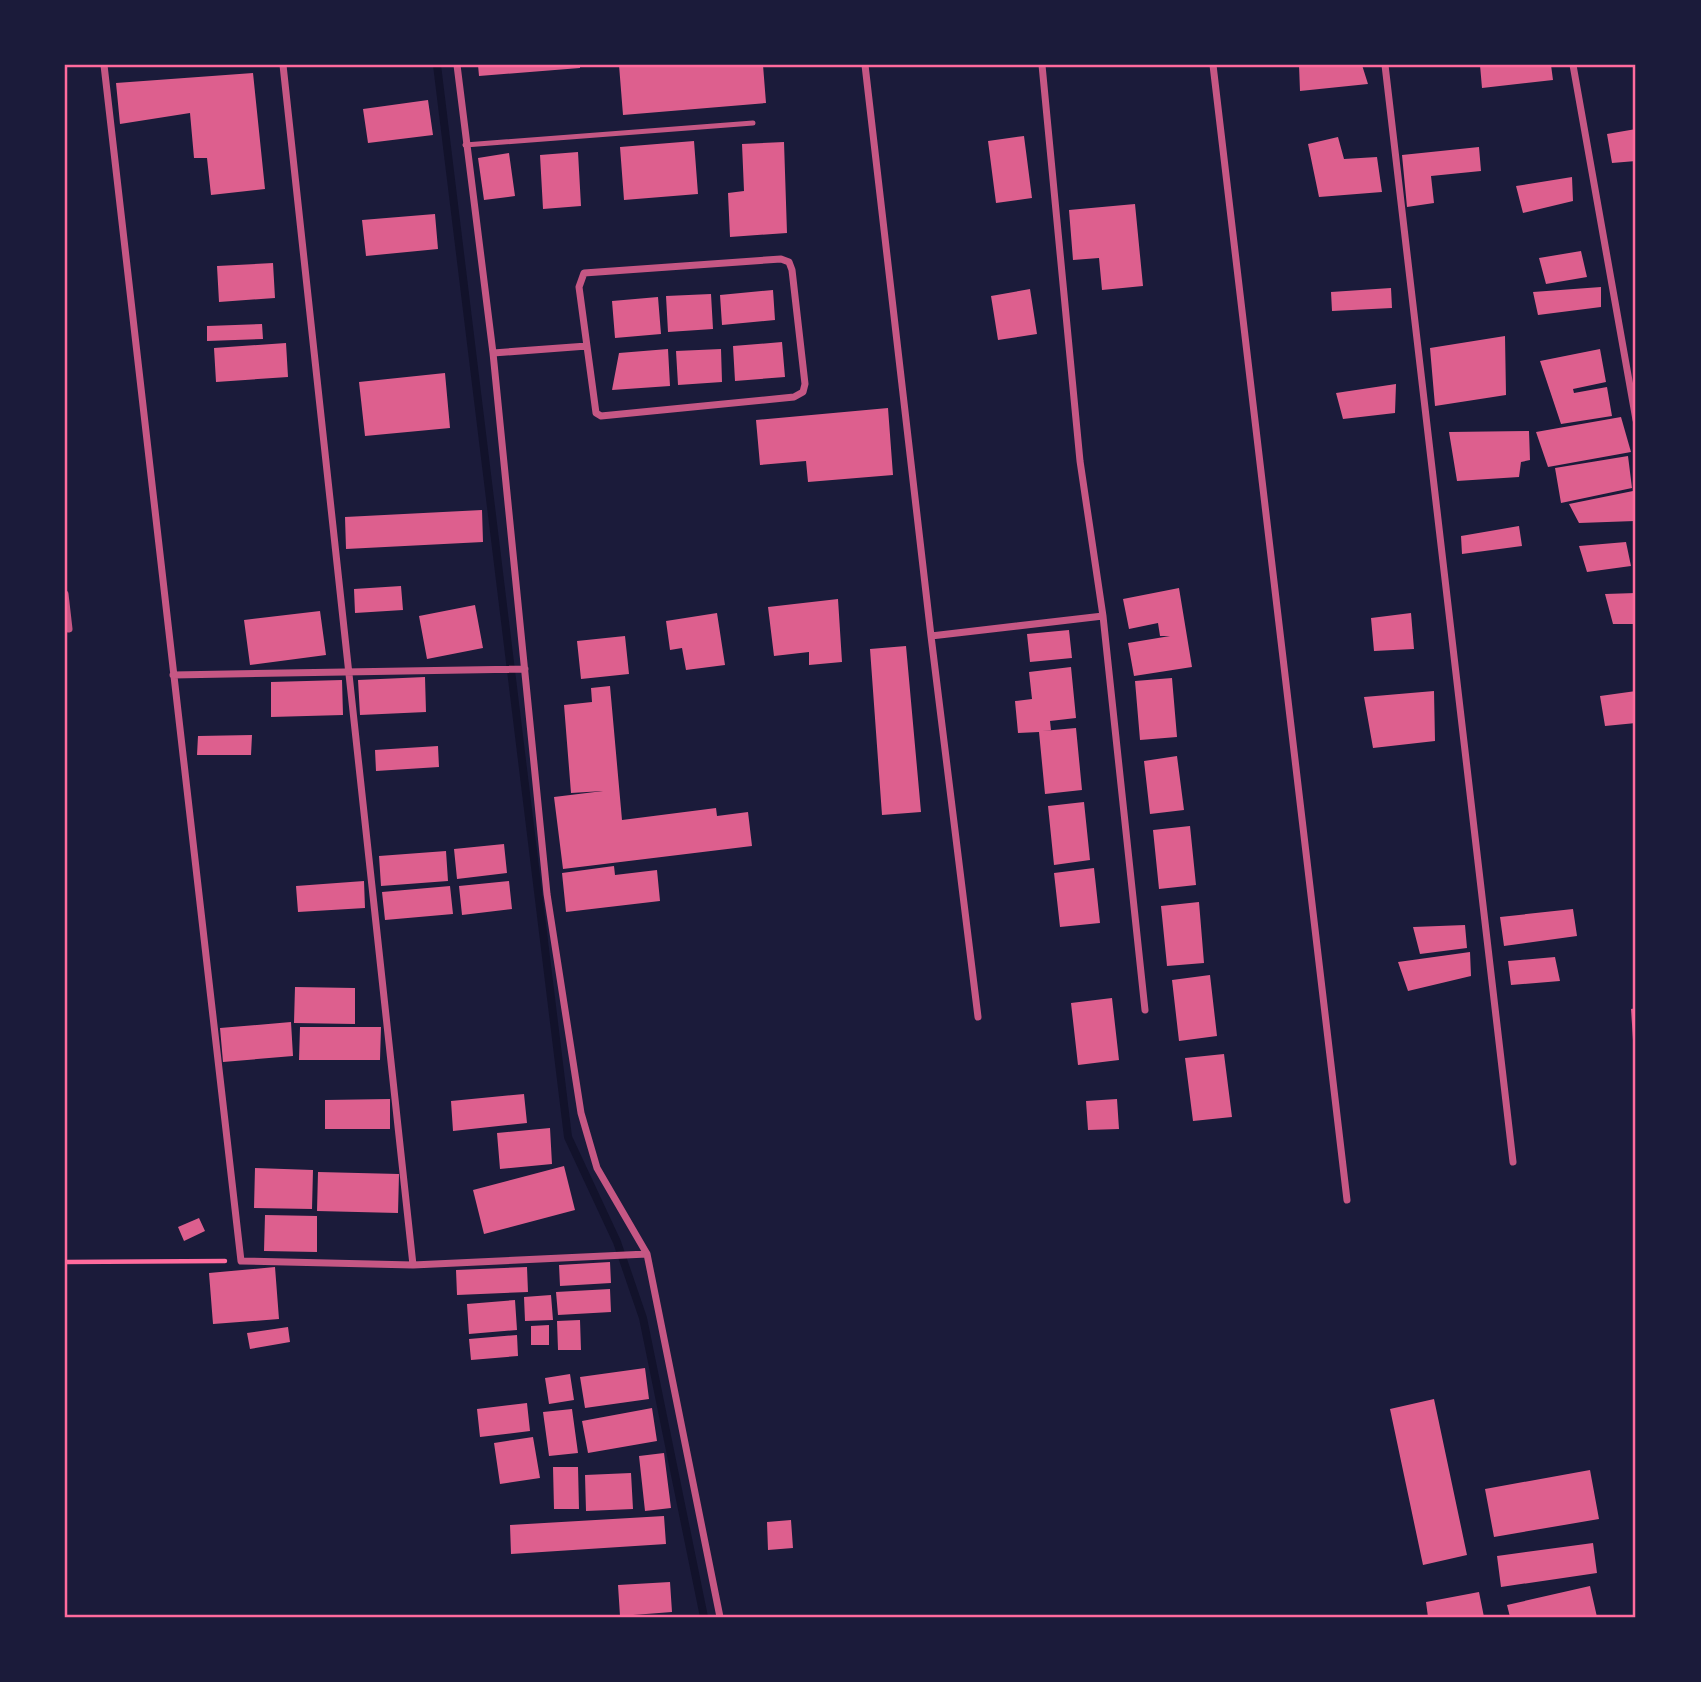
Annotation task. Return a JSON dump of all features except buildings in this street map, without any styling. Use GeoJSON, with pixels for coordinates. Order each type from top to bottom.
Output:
{"type":"FeatureCollection","features":[{"type":"Feature","properties":{"kind":"street"},"geometry":{"type":"LineString","coordinates":[[104,65],[241,1261],[413,1265],[648,1254]]}},
{"type":"Feature","properties":{"kind":"street"},"geometry":{"type":"LineString","coordinates":[[283,65],[413,1265]]}},
{"type":"Feature","properties":{"kind":"street"},"geometry":{"type":"LineString","coordinates":[[457,65],[493,353],[547,894],[585,1133],[597,1168],[648,1254],[720,1617]]}},
{"type":"Feature","properties":{"kind":"street"},"geometry":{"type":"LineString","coordinates":[[865,65],[978,1017]]}},
{"type":"Feature","properties":{"kind":"street"},"geometry":{"type":"LineString","coordinates":[[1042,65],[1080,461],[1103,616],[1145,1010]]}},
{"type":"Feature","properties":{"kind":"street"},"geometry":{"type":"LineString","coordinates":[[1213,65],[1348,1200]]}},
{"type":"Feature","properties":{"kind":"street"},"geometry":{"type":"LineString","coordinates":[[1385,65],[1513,1162]]}},
{"type":"Feature","properties":{"kind":"street"},"geometry":{"type":"LineString","coordinates":[[1573,65],[1636,420]]}},
{"type":"Feature","properties":{"kind":"street"},"geometry":{"type":"LineString","coordinates":[[781,259],[789,262],[792,270],[805,384],[803,392],[794,397],[601,416],[594,407],[587,346],[579,287],[584,273],[781,259]]}},
{"type":"Feature","properties":{"kind":"street"},"geometry":{"type":"LineString","coordinates":[[493,353],[587,346]]}},
{"type":"Feature","properties":{"kind":"street"},"geometry":{"type":"LineString","coordinates":[[65,594],[69,629]]}},
{"type":"Feature","properties":{"kind":"street"},"geometry":{"type":"LineString","coordinates":[[931,636],[1103,616]]}},
{"type":"Feature","properties":{"kind":"street"},"geometry":{"type":"LineString","coordinates":[[173,675],[524,668]]}},
{"type":"Feature","properties":{"kind":"lane"},"geometry":{"type":"LineString","coordinates":[[466,145],[753,123]]}},
{"type":"Feature","properties":{"kind":"path"},"geometry":{"type":"LineString","coordinates":[[65,1262],[241,1261]]}},
{"type":"Feature","properties":{"kind":"waterway"},"geometry":{"type":"LineString","coordinates":[[437,65],[568,1137],[617,1242],[643,1318],[704,1617]]}}]}
